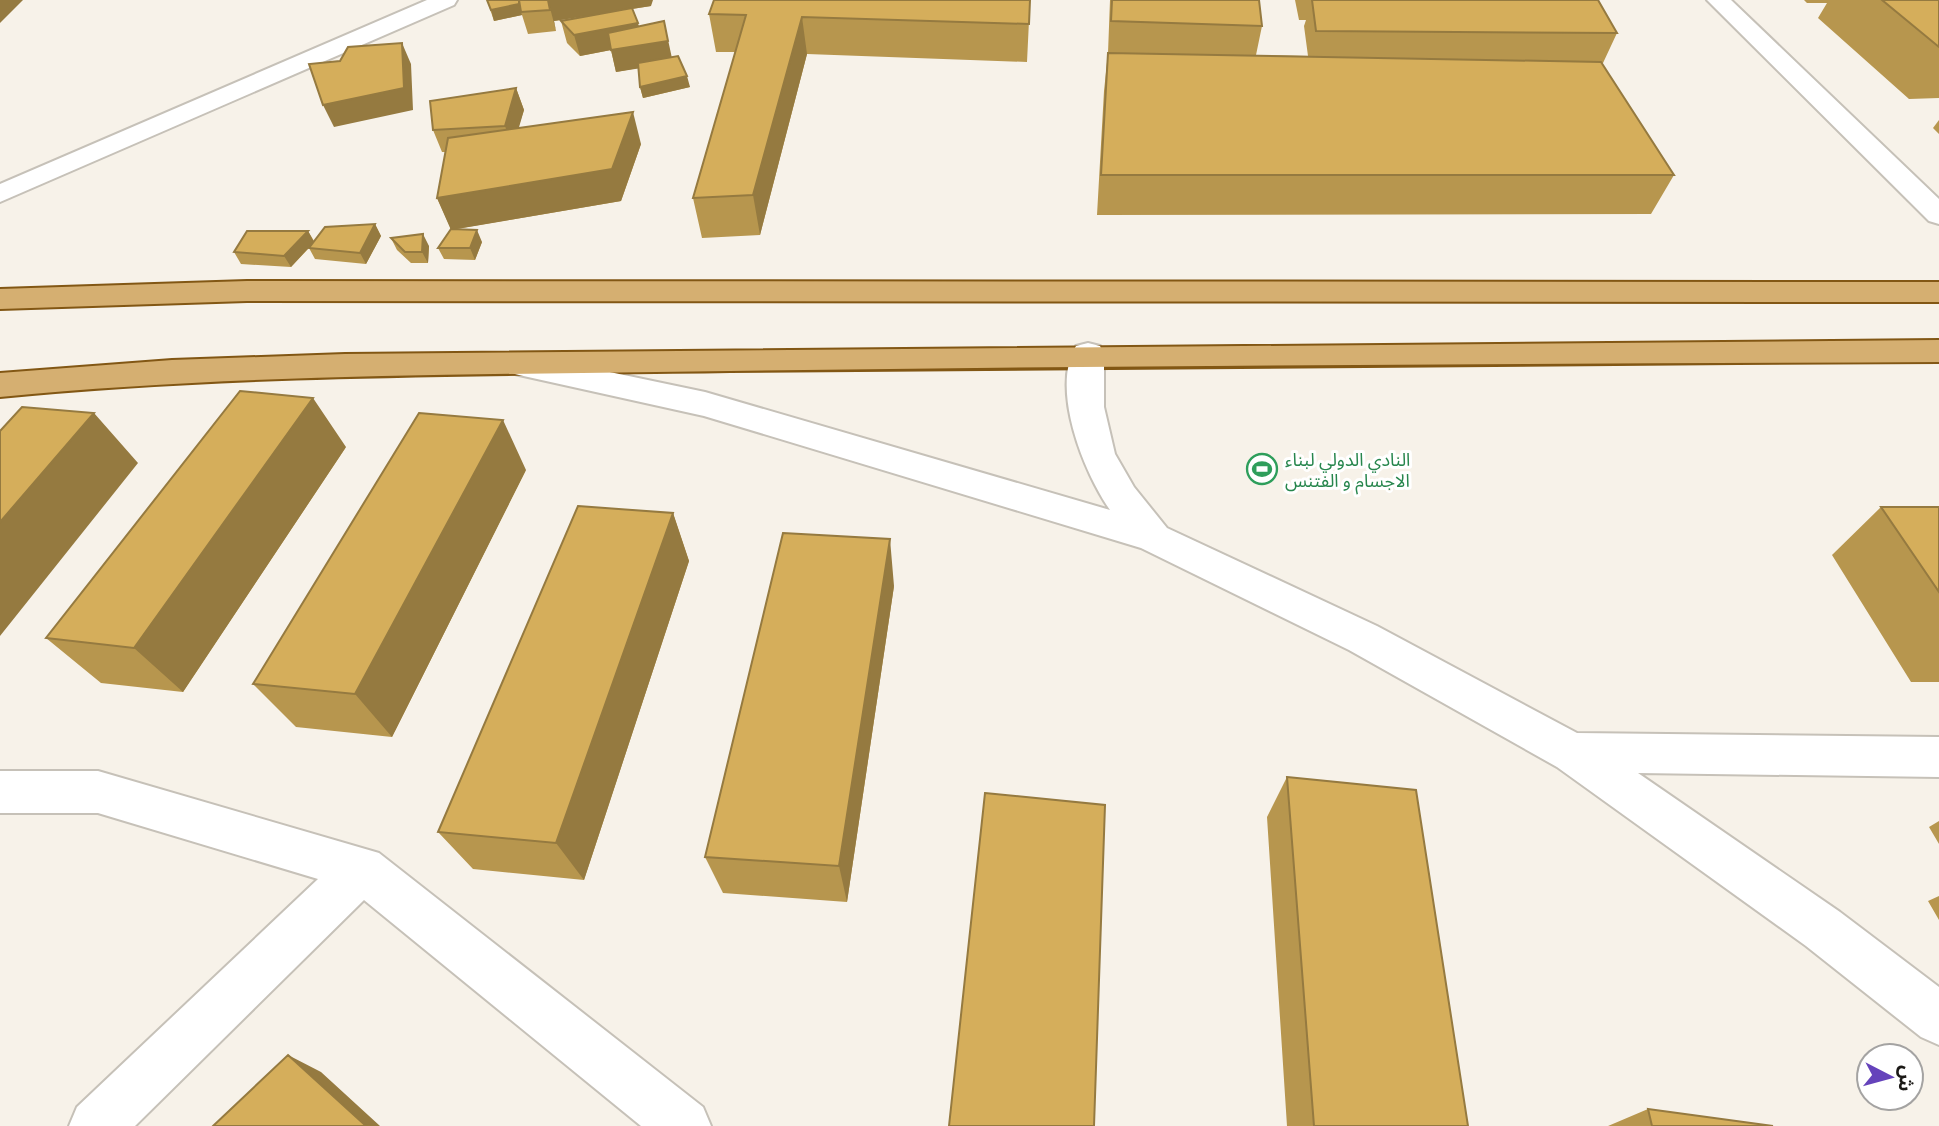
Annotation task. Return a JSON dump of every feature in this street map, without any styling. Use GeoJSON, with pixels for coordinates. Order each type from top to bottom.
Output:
{"type":"FeatureCollection","features":[{"type":"Feature","properties":{"kind":"main road"},"geometry":{"type":"LineString","coordinates":[[0,299],[247,291],[1939,292]]}},
{"type":"Feature","properties":{"kind":"main road"},"geometry":{"type":"LineString","coordinates":[[0,385],[315,366],[1087,354],[1939,351]]}},
{"type":"Feature","properties":{"kind":"street"},"geometry":{"type":"LineString","coordinates":[[0,194],[446,0]]}},
{"type":"Feature","properties":{"kind":"street"},"geometry":{"type":"LineString","coordinates":[[1718,0],[1939,215]]}},
{"type":"Feature","properties":{"kind":"street"},"geometry":{"type":"LineString","coordinates":[[1087,354],[1085,406],[1098,458],[1130,512],[1154,538]]}},
{"type":"Feature","properties":{"kind":"street"},"geometry":{"type":"LineString","coordinates":[[519,363],[718,408],[1154,538],[1363,638],[1572,753],[1823,929],[1939,1019]]}},
{"type":"Feature","properties":{"kind":"street"},"geometry":{"type":"LineString","coordinates":[[1572,753],[1939,757]]}},
{"type":"Feature","properties":{"kind":"street"},"geometry":{"type":"LineString","coordinates":[[0,792],[99,792],[362,869],[684,1126]]}},
{"type":"Feature","properties":{"kind":"street"},"geometry":{"type":"LineString","coordinates":[[96,1126],[362,869]]}},
{"type":"Feature","properties":{"kind":"building"},"geometry":{"type":"Polygon","coordinates":[[[487,0],[519,0],[519,4],[491,10],[487,0]]]}},
{"type":"Feature","properties":{"kind":"building"},"geometry":{"type":"Polygon","coordinates":[[[519,0],[548,0],[550,10],[521,12],[519,0]]]}},
{"type":"Feature","properties":{"kind":"building"},"geometry":{"type":"Polygon","coordinates":[[[714,0],[1030,0],[1029,24],[802,17],[753,195],[693,198],[746,15],[709,14],[714,0]]]}},
{"type":"Feature","properties":{"kind":"building"},"geometry":{"type":"Polygon","coordinates":[[[1112,0],[1259,0],[1262,26],[1111,21],[1112,0]]]}},
{"type":"Feature","properties":{"kind":"building"},"geometry":{"type":"Polygon","coordinates":[[[1312,0],[1598,0],[1617,33],[1316,31],[1312,0]]]}},
{"type":"Feature","properties":{"kind":"building"},"geometry":{"type":"Polygon","coordinates":[[[1882,0],[1939,0],[1939,47],[1882,0]]]}},
{"type":"Feature","properties":{"kind":"building"},"geometry":{"type":"Polygon","coordinates":[[[632,8],[638,23],[574,35],[561,21],[632,8]]]}},
{"type":"Feature","properties":{"kind":"building"},"geometry":{"type":"Polygon","coordinates":[[[664,21],[668,41],[611,50],[608,33],[664,21]]]}},
{"type":"Feature","properties":{"kind":"building"},"geometry":{"type":"Polygon","coordinates":[[[402,43],[404,88],[323,105],[309,64],[340,61],[348,47],[402,43]]]}},
{"type":"Feature","properties":{"kind":"building"},"geometry":{"type":"Polygon","coordinates":[[[1108,53],[1601,62],[1674,175],[1101,175],[1108,53]]]}},
{"type":"Feature","properties":{"kind":"building"},"geometry":{"type":"Polygon","coordinates":[[[678,56],[687,76],[640,87],[638,63],[678,56]]]}},
{"type":"Feature","properties":{"kind":"building"},"geometry":{"type":"Polygon","coordinates":[[[516,88],[505,126],[433,130],[430,101],[516,88]]]}},
{"type":"Feature","properties":{"kind":"building"},"geometry":{"type":"Polygon","coordinates":[[[633,112],[612,169],[437,198],[448,138],[633,112]]]}},
{"type":"Feature","properties":{"kind":"building"},"geometry":{"type":"Polygon","coordinates":[[[375,224],[360,253],[309,248],[325,227],[375,224]]]}},
{"type":"Feature","properties":{"kind":"building"},"geometry":{"type":"Polygon","coordinates":[[[451,229],[477,230],[470,248],[438,248],[451,229]]]}},
{"type":"Feature","properties":{"kind":"building"},"geometry":{"type":"Polygon","coordinates":[[[247,231],[308,231],[284,256],[234,252],[247,231]]]}},
{"type":"Feature","properties":{"kind":"building"},"geometry":{"type":"Polygon","coordinates":[[[423,234],[422,252],[405,252],[391,238],[423,234]]]}},
{"type":"Feature","properties":{"kind":"building"},"geometry":{"type":"Polygon","coordinates":[[[240,391],[313,398],[134,648],[46,638],[240,391]]]}},
{"type":"Feature","properties":{"kind":"building"},"geometry":{"type":"Polygon","coordinates":[[[22,407],[94,413],[0,522],[0,431],[22,407]]]}},
{"type":"Feature","properties":{"kind":"building"},"geometry":{"type":"Polygon","coordinates":[[[419,413],[503,420],[355,694],[253,684],[419,413]]]}},
{"type":"Feature","properties":{"kind":"building"},"geometry":{"type":"Polygon","coordinates":[[[578,506],[673,513],[556,843],[438,832],[578,506]]]}},
{"type":"Feature","properties":{"kind":"building"},"geometry":{"type":"Polygon","coordinates":[[[1881,507],[1939,507],[1939,592],[1881,507]]]}},
{"type":"Feature","properties":{"kind":"building"},"geometry":{"type":"Polygon","coordinates":[[[783,533],[890,539],[839,866],[705,857],[783,533]]]}},
{"type":"Feature","properties":{"kind":"building"},"geometry":{"type":"Polygon","coordinates":[[[1287,777],[1416,790],[1468,1126],[1314,1126],[1287,777]]]}},
{"type":"Feature","properties":{"kind":"building"},"geometry":{"type":"Polygon","coordinates":[[[985,793],[1105,805],[1094,1126],[949,1126],[985,793]]]}},
{"type":"Feature","properties":{"kind":"building"},"geometry":{"type":"Polygon","coordinates":[[[288,1055],[366,1126],[213,1126],[288,1055]]]}},
{"type":"Feature","properties":{"kind":"building"},"geometry":{"type":"Polygon","coordinates":[[[1648,1109],[1773,1126],[1652,1126],[1648,1109]]]}},
{"type":"Feature","properties":{"kind":"place","name":"النادي الدولي لبناء الاجسام و الفتنس"},"geometry":{"type":"Point","coordinates":[1262,469]}}]}
